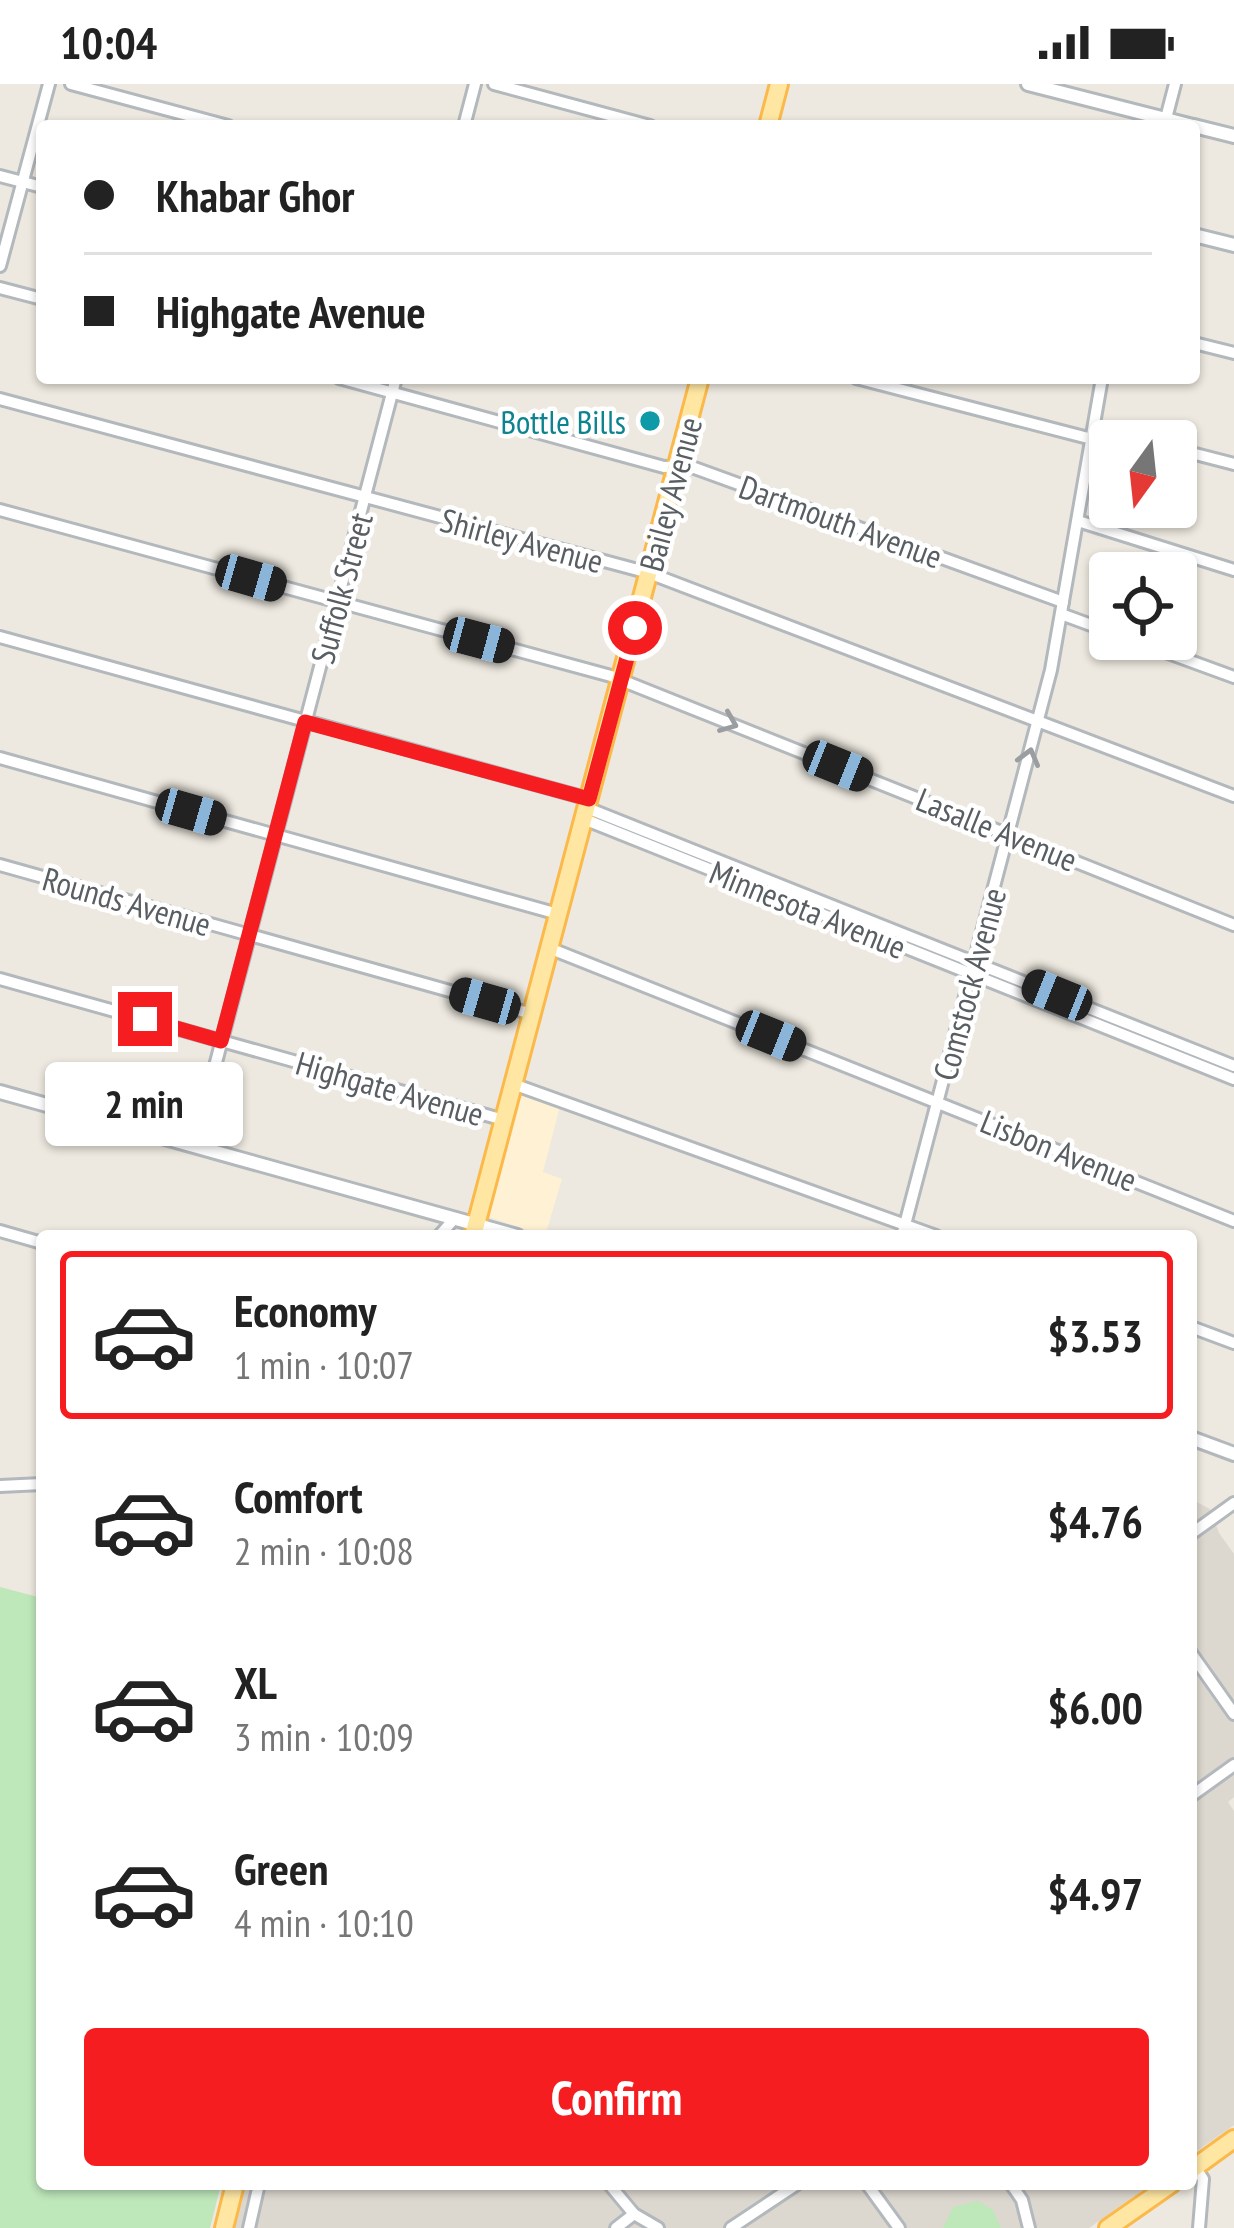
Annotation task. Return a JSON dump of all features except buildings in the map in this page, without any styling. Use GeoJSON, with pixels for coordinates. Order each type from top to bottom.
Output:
{"type":"FeatureCollection","features":[{"type":"Feature","properties":{"kind":"main road"},"geometry":{"type":"LineString","coordinates":[[769,120],[778,84]]}},
{"type":"Feature","properties":{"kind":"main road","name":"Bailey Avenue"},"geometry":{"type":"LineString","coordinates":[[475,1230],[698,384]]}},
{"type":"Feature","properties":{"kind":"main road"},"geometry":{"type":"LineString","coordinates":[[1197,2166],[1234,2140]]}},
{"type":"Feature","properties":{"kind":"main road"},"geometry":{"type":"LineString","coordinates":[[224,2228],[234,2190]]}},
{"type":"Feature","properties":{"kind":"main road"},"geometry":{"type":"LineString","coordinates":[[1108,2228],[1162,2190]]}},
{"type":"Feature","properties":{"kind":"street"},"geometry":{"type":"LineString","coordinates":[[39,120],[49,84]]}},
{"type":"Feature","properties":{"kind":"street"},"geometry":{"type":"LineString","coordinates":[[71,84],[206,120]]}},
{"type":"Feature","properties":{"kind":"street"},"geometry":{"type":"LineString","coordinates":[[466,120],[475,84]]}},
{"type":"Feature","properties":{"kind":"street"},"geometry":{"type":"LineString","coordinates":[[494,84],[628,120]]}},
{"type":"Feature","properties":{"kind":"street"},"geometry":{"type":"LineString","coordinates":[[1028,84],[1154,120]]}},
{"type":"Feature","properties":{"kind":"street"},"geometry":{"type":"LineString","coordinates":[[1166,120],[1175,84]]}},
{"type":"Feature","properties":{"kind":"street"},"geometry":{"type":"LineString","coordinates":[[1200,128],[1234,136]]}},
{"type":"Feature","properties":{"kind":"street"},"geometry":{"type":"LineString","coordinates":[[0,266],[36,131]]}},
{"type":"Feature","properties":{"kind":"street"},"geometry":{"type":"LineString","coordinates":[[0,176],[36,186]]}},
{"type":"Feature","properties":{"kind":"street"},"geometry":{"type":"LineString","coordinates":[[1200,236],[1234,245]]}},
{"type":"Feature","properties":{"kind":"street"},"geometry":{"type":"LineString","coordinates":[[0,288],[36,297]]}},
{"type":"Feature","properties":{"kind":"street"},"geometry":{"type":"LineString","coordinates":[[1200,344],[1234,353]]}},
{"type":"Feature","properties":{"kind":"street","name":"Dartmouth Avenue"},"geometry":{"type":"LineString","coordinates":[[361,384],[664,467],[689,466],[1089,622]]}},
{"type":"Feature","properties":{"kind":"street","name":"Suffolk Street"},"geometry":{"type":"LineString","coordinates":[[194,1146],[394,384]]}},
{"type":"Feature","properties":{"kind":"street"},"geometry":{"type":"LineString","coordinates":[[882,384],[1089,432]]}},
{"type":"Feature","properties":{"kind":"street","name":"Comstock Avenue"},"geometry":{"type":"LineString","coordinates":[[1095,420],[1101,384]]}},
{"type":"Feature","properties":{"kind":"street","name":"Shirley Avenue"},"geometry":{"type":"LineString","coordinates":[[0,399],[650,573],[1234,796]]}},
{"type":"Feature","properties":{"kind":"street"},"geometry":{"type":"LineString","coordinates":[[1197,454],[1234,464]]}},
{"type":"Feature","properties":{"kind":"street","name":"Comstock Avenue"},"geometry":{"type":"LineString","coordinates":[[904,1230],[1039,721],[1089,456]]}},
{"type":"Feature","properties":{"kind":"street","name":"Lasalle Avenue"},"geometry":{"type":"LineString","coordinates":[[0,510],[621,680],[1234,925]]}},
{"type":"Feature","properties":{"kind":"street"},"geometry":{"type":"LineString","coordinates":[[1078,521],[1234,570]]}},
{"type":"Feature","properties":{"kind":"street","name":"Minnesota Avenue"},"geometry":{"type":"LineString","coordinates":[[0,637],[305,722],[586,808],[1167,1046],[1234,1079]]}},
{"type":"Feature","properties":{"kind":"street"},"geometry":{"type":"LineString","coordinates":[[1187,660],[1234,677]]}},
{"type":"Feature","properties":{"kind":"street"},"geometry":{"type":"LineString","coordinates":[[0,758],[558,914]]}},
{"type":"Feature","properties":{"kind":"street","name":"Rounds Avenue"},"geometry":{"type":"LineString","coordinates":[[0,865],[532,1014]]}},
{"type":"Feature","properties":{"kind":"street","name":"Lisbon Avenue"},"geometry":{"type":"LineString","coordinates":[[549,948],[1234,1221]]}},
{"type":"Feature","properties":{"kind":"street","name":"Highgate Avenue"},"geometry":{"type":"LineString","coordinates":[[0,979],[504,1120]]}},
{"type":"Feature","properties":{"kind":"street","name":"Minnesota Avenue"},"geometry":{"type":"LineString","coordinates":[[1167,1046],[1234,1066]]}},
{"type":"Feature","properties":{"kind":"street","name":"Highgate Avenue"},"geometry":{"type":"LineString","coordinates":[[513,1084],[901,1230]]}},
{"type":"Feature","properties":{"kind":"street"},"geometry":{"type":"LineString","coordinates":[[0,1092],[455,1218],[475,1230]]}},
{"type":"Feature","properties":{"kind":"street"},"geometry":{"type":"LineString","coordinates":[[444,1230],[455,1218]]}},
{"type":"Feature","properties":{"kind":"street"},"geometry":{"type":"LineString","coordinates":[[0,1231],[36,1241]]}},
{"type":"Feature","properties":{"kind":"street"},"geometry":{"type":"LineString","coordinates":[[1197,1329],[1234,1342]]}},
{"type":"Feature","properties":{"kind":"street"},"geometry":{"type":"LineString","coordinates":[[1197,1440],[1234,1454]]}},
{"type":"Feature","properties":{"kind":"street"},"geometry":{"type":"LineString","coordinates":[[0,1486],[36,1484]]}},
{"type":"Feature","properties":{"kind":"street"},"geometry":{"type":"LineString","coordinates":[[1197,1530],[1234,1503]]}},
{"type":"Feature","properties":{"kind":"street"},"geometry":{"type":"LineString","coordinates":[[1197,1662],[1234,1714]]}},
{"type":"Feature","properties":{"kind":"street"},"geometry":{"type":"LineString","coordinates":[[1197,1792],[1234,1765]]}},
{"type":"Feature","properties":{"kind":"street"},"geometry":{"type":"LineString","coordinates":[[1197,2173],[1204,2179],[1199,2228]]}},
{"type":"Feature","properties":{"kind":"street"},"geometry":{"type":"LineString","coordinates":[[248,2228],[258,2190]]}},
{"type":"Feature","properties":{"kind":"street"},"geometry":{"type":"LineString","coordinates":[[614,2190],[634,2214],[658,2228]]}},
{"type":"Feature","properties":{"kind":"street"},"geometry":{"type":"LineString","coordinates":[[731,2228],[788,2190]]}},
{"type":"Feature","properties":{"kind":"street"},"geometry":{"type":"LineString","coordinates":[[871,2190],[899,2228]]}},
{"type":"Feature","properties":{"kind":"street"},"geometry":{"type":"LineString","coordinates":[[1015,2190],[1029,2228]]}},
{"type":"Feature","properties":{"kind":"street"},"geometry":{"type":"LineString","coordinates":[[616,2228],[634,2214]]}},
{"type":"Feature","properties":{"kind":"shaded area"},"geometry":{"type":"Polygon","coordinates":[[[525,1094],[560,1106],[543,1172],[562,1179],[547,1230],[527,1230],[489,1217],[520,1097],[525,1094]]]}},
{"type":"Feature","properties":{"kind":"shaded area"},"geometry":{"type":"Polygon","coordinates":[[[1197,1502],[1210,1509],[1234,1554],[1234,1797],[1228,1802],[1234,1811],[1234,2125],[1197,2151],[1197,1502]]]}},
{"type":"Feature","properties":{"kind":"shaded area"},"geometry":{"type":"Polygon","coordinates":[[[244,2190],[1143,2190],[1089,2228],[234,2228],[244,2190]]]}},
{"type":"Feature","properties":{"kind":"green space"},"geometry":{"type":"Polygon","coordinates":[[[0,1587],[36,1596],[36,2190],[220,2190],[210,2228],[0,2228],[0,1587]]]}},
{"type":"Feature","properties":{"kind":"green space"},"geometry":{"type":"Polygon","coordinates":[[[978,2201],[993,2210],[1001,2228],[943,2228],[953,2207],[978,2201]]]}},
{"type":"Feature","properties":{"kind":"place","name":"Bottle Bills"},"geometry":{"type":"Point","coordinates":[650,421]}},
{"type":"Feature","properties":{"kind":"route"},"geometry":{"type":"LineString","coordinates":[[145,1019],[221,1041],[305,722],[589,799],[635,628]]}}]}
